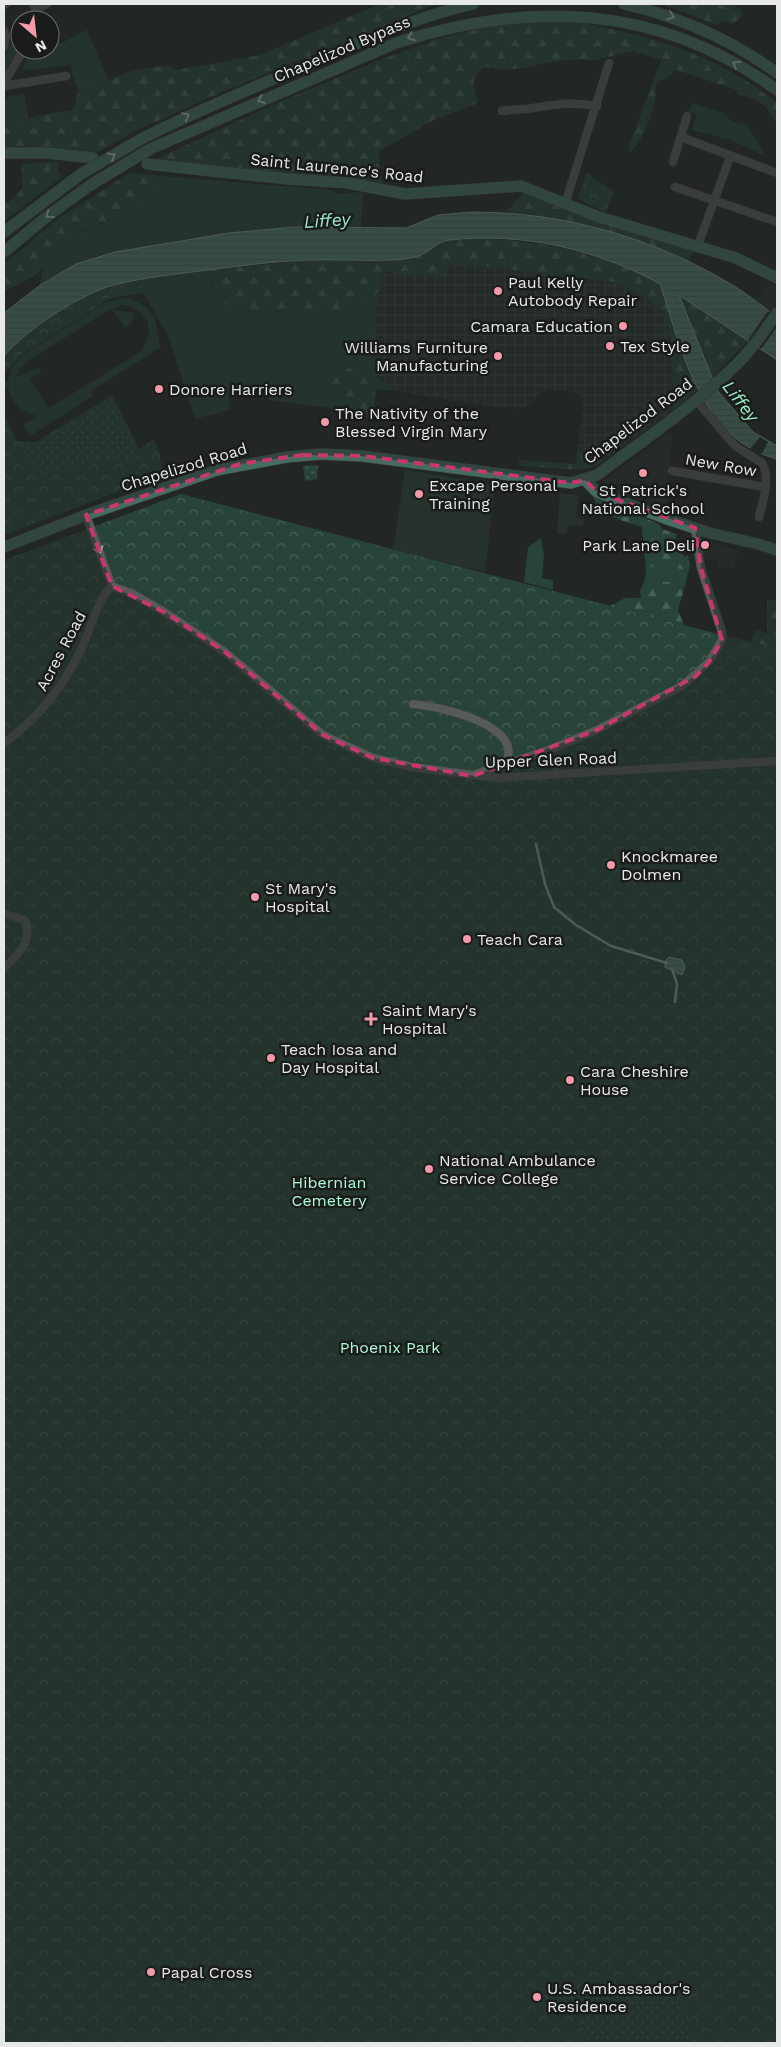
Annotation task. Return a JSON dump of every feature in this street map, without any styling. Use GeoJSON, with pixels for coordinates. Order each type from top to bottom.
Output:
{"type":"FeatureCollection","features":[{"type":"Feature","properties":{"kind":"main road","name":"Chapelizod Bypass"},"geometry":{"type":"LineString","coordinates":[[4,232],[81,174],[143,138],[200,110],[372,37],[452,8],[473,4]]}},
{"type":"Feature","properties":{"kind":"main road"},"geometry":{"type":"LineString","coordinates":[[624,4],[683,20],[707,30],[777,73]]}},
{"type":"Feature","properties":{"kind":"main road","name":"Chapelizod Bypass"},"geometry":{"type":"LineString","coordinates":[[4,252],[45,218],[89,186],[150,149],[262,99],[426,31],[490,16],[520,13],[587,15],[617,19],[671,32],[730,60],[777,90]]}},
{"type":"Feature","properties":{"kind":"main road"},"geometry":{"type":"LineString","coordinates":[[4,153],[47,153],[93,158]]}},
{"type":"Feature","properties":{"kind":"main road","name":"Saint Laurence's Road"},"geometry":{"type":"LineString","coordinates":[[147,164],[288,179],[348,183],[405,194],[522,186],[600,217],[736,258],[777,278]]}},
{"type":"Feature","properties":{"kind":"main road","name":"Chapelizod Road"},"geometry":{"type":"LineString","coordinates":[[4,547],[86,515],[217,470],[302,455],[362,456],[571,483],[584,480],[597,474],[717,381],[752,347],[777,314]]}},
{"type":"Feature","properties":{"kind":"main road"},"geometry":{"type":"LineString","coordinates":[[584,480],[598,492],[695,528],[777,550]]}},
{"type":"Feature","properties":{"kind":"street"},"geometry":{"type":"LineString","coordinates":[[35,7],[48,4]]}},
{"type":"Feature","properties":{"kind":"street"},"geometry":{"type":"LineString","coordinates":[[4,31],[6,37],[4,46]]}},
{"type":"Feature","properties":{"kind":"street"},"geometry":{"type":"LineString","coordinates":[[4,84],[17,60]]}},
{"type":"Feature","properties":{"kind":"street"},"geometry":{"type":"LineString","coordinates":[[565,204],[609,63]]}},
{"type":"Feature","properties":{"kind":"street"},"geometry":{"type":"LineString","coordinates":[[4,84],[66,76]]}},
{"type":"Feature","properties":{"kind":"street"},"geometry":{"type":"LineString","coordinates":[[502,111],[523,110],[561,102],[577,102],[597,106]]}},
{"type":"Feature","properties":{"kind":"street"},"geometry":{"type":"LineString","coordinates":[[673,162],[687,116]]}},
{"type":"Feature","properties":{"kind":"street"},"geometry":{"type":"LineString","coordinates":[[681,137],[725,152],[730,157],[777,173]]}},
{"type":"Feature","properties":{"kind":"street"},"geometry":{"type":"LineString","coordinates":[[698,245],[730,157]]}},
{"type":"Feature","properties":{"kind":"street"},"geometry":{"type":"LineString","coordinates":[[674,187],[777,222]]}},
{"type":"Feature","properties":{"kind":"street"},"geometry":{"type":"LineString","coordinates":[[697,398],[734,446],[762,463],[765,468],[765,487],[759,517]]}},
{"type":"Feature","properties":{"kind":"street","name":"New Row"},"geometry":{"type":"LineString","coordinates":[[672,471],[765,487]]}},
{"type":"Feature","properties":{"kind":"street"},"geometry":{"type":"LineString","coordinates":[[86,515],[112,586]]}},
{"type":"Feature","properties":{"kind":"street"},"geometry":{"type":"LineString","coordinates":[[473,776],[548,750],[597,730],[682,686],[710,662],[722,640],[722,629],[701,568],[695,528]]}},
{"type":"Feature","properties":{"kind":"street","name":"Acres Road"},"geometry":{"type":"LineString","coordinates":[[4,743],[47,706],[80,652],[105,595],[112,586]]}},
{"type":"Feature","properties":{"kind":"street","name":"Upper Glen Road"},"geometry":{"type":"LineString","coordinates":[[112,586],[150,604],[225,652],[323,735],[373,758],[412,768],[496,778],[777,761]]}},
{"type":"Feature","properties":{"kind":"street"},"geometry":{"type":"LineString","coordinates":[[413,704],[435,706],[482,723],[501,734],[509,746],[510,756],[504,765]]}},
{"type":"Feature","properties":{"kind":"street"},"geometry":{"type":"LineString","coordinates":[[4,914],[25,920],[29,932],[28,941],[4,968]]}},
{"type":"Feature","properties":{"kind":"highlighted area"},"geometry":{"type":"Polygon","coordinates":[[[302,455],[362,456],[571,483],[585,480],[597,492],[695,528],[701,568],[722,640],[709,662],[696,676],[597,730],[473,776],[461,775],[373,758],[323,735],[225,652],[166,613],[112,586],[86,515],[240,464],[302,455]]]}},
{"type":"Feature","properties":{"kind":"shaded area"},"geometry":{"type":"Polygon","coordinates":[[[472,212],[541,217],[608,231],[641,241],[704,269],[740,290],[777,317],[777,360],[679,295],[717,390],[753,432],[777,446],[777,459],[751,448],[729,432],[712,412],[698,389],[686,363],[660,284],[611,261],[558,246],[531,241],[476,238],[449,240],[441,242],[419,256],[402,259],[284,261],[173,274],[126,282],[100,290],[70,304],[26,334],[4,356],[4,313],[39,286],[76,264],[115,252],[229,233],[296,227],[406,228],[438,215],[472,212]]]}},
{"type":"Feature","properties":{"kind":"shaded area"},"geometry":{"type":"Polygon","coordinates":[[[454,263],[615,282],[648,298],[666,317],[670,331],[674,410],[604,460],[592,453],[583,458],[578,447],[583,401],[579,393],[544,389],[529,405],[518,409],[473,404],[396,391],[374,375],[375,327],[381,272],[438,276],[454,263]]]}},
{"type":"Feature","properties":{"kind":"shaded area"},"geometry":{"type":"Polygon","coordinates":[[[768,282],[777,287],[777,302],[772,310],[768,311],[753,300],[761,295],[768,282]]]}},
{"type":"Feature","properties":{"kind":"shaded area","name":"St Patrick's National School"},"geometry":{"type":"Polygon","coordinates":[[[670,432],[672,437],[666,510],[602,487],[603,482],[670,432]]]}},
{"type":"Feature","properties":{"kind":"shaded area"},"geometry":{"type":"Polygon","coordinates":[[[405,470],[495,484],[485,572],[393,549],[405,470]]]}},
{"type":"Feature","properties":{"kind":"shaded area"},"geometry":{"type":"Polygon","coordinates":[[[560,493],[579,495],[576,518],[584,519],[583,526],[568,525],[567,534],[557,534],[560,493]]]}},
{"type":"Feature","properties":{"kind":"shaded area"},"geometry":{"type":"Polygon","coordinates":[[[702,539],[738,550],[734,568],[726,566],[720,569],[716,559],[702,560],[700,541],[702,539]]]}},
{"type":"Feature","properties":{"kind":"shaded area"},"geometry":{"type":"Polygon","coordinates":[[[669,957],[682,960],[685,967],[682,975],[665,967],[665,961],[669,957]]]}},
{"type":"Feature","properties":{"kind":"green space"},"geometry":{"type":"Polygon","coordinates":[[[380,4],[437,4],[222,92],[133,132],[99,152],[27,146],[4,147],[4,127],[37,116],[71,110],[75,105],[78,91],[85,83],[98,84],[129,72],[160,66],[169,66],[176,70],[260,55],[380,4]]]}},
{"type":"Feature","properties":{"kind":"green space"},"geometry":{"type":"Polygon","coordinates":[[[662,4],[733,4],[742,10],[743,15],[734,23],[721,21],[716,25],[662,4]]]}},
{"type":"Feature","properties":{"kind":"green space"},"geometry":{"type":"Polygon","coordinates":[[[569,21],[652,39],[679,48],[730,71],[777,103],[777,124],[761,103],[737,94],[737,90],[676,70],[657,83],[653,109],[648,123],[638,144],[629,153],[629,146],[661,60],[634,51],[590,61],[573,59],[506,70],[492,67],[481,69],[473,82],[478,103],[434,120],[379,151],[380,174],[385,185],[157,161],[156,159],[272,105],[379,60],[444,37],[499,24],[569,21]]]}},
{"type":"Feature","properties":{"kind":"green space"},"geometry":{"type":"Polygon","coordinates":[[[87,30],[108,80],[98,84],[85,83],[78,91],[70,65],[22,71],[27,60],[60,60],[60,44],[87,30]]]}},
{"type":"Feature","properties":{"kind":"green space"},"geometry":{"type":"Polygon","coordinates":[[[10,45],[10,60],[12,60],[4,73],[5,57],[10,45]]]}},
{"type":"Feature","properties":{"kind":"green space"},"geometry":{"type":"Polygon","coordinates":[[[24,94],[29,120],[4,127],[4,102],[7,97],[24,94]]]}},
{"type":"Feature","properties":{"kind":"green space"},"geometry":{"type":"Polygon","coordinates":[[[692,103],[724,113],[731,121],[747,125],[767,157],[731,140],[692,130],[697,114],[688,112],[692,103]]]}},
{"type":"Feature","properties":{"kind":"green space"},"geometry":{"type":"Polygon","coordinates":[[[60,163],[57,168],[61,176],[59,179],[4,221],[4,205],[16,196],[23,187],[21,172],[23,164],[60,163]]]}},
{"type":"Feature","properties":{"kind":"green space"},"geometry":{"type":"Polygon","coordinates":[[[587,171],[594,179],[614,191],[606,213],[578,199],[587,171]]]}},
{"type":"Feature","properties":{"kind":"green space"},"geometry":{"type":"Polygon","coordinates":[[[129,173],[164,176],[159,188],[150,198],[138,206],[71,238],[34,276],[4,292],[4,264],[58,219],[129,173]]]}},
{"type":"Feature","properties":{"kind":"green space"},"geometry":{"type":"Polygon","coordinates":[[[164,176],[333,190],[337,194],[363,192],[361,229],[296,227],[229,233],[176,241],[77,264],[39,286],[44,267],[55,251],[70,239],[88,229],[127,212],[144,202],[157,191],[164,176]]]}},
{"type":"Feature","properties":{"kind":"green space"},"geometry":{"type":"Polygon","coordinates":[[[523,193],[594,221],[693,251],[688,261],[622,235],[553,218],[506,212],[523,193]]]}},
{"type":"Feature","properties":{"kind":"green space"},"geometry":{"type":"Polygon","coordinates":[[[485,238],[554,246],[575,251],[617,264],[660,284],[697,390],[674,410],[670,331],[666,317],[648,298],[615,282],[454,263],[438,276],[381,272],[379,292],[353,311],[309,314],[302,306],[257,312],[243,311],[232,307],[222,300],[214,288],[209,270],[308,260],[393,260],[419,256],[446,240],[485,238]]]}},
{"type":"Feature","properties":{"kind":"green space"},"geometry":{"type":"Polygon","coordinates":[[[209,270],[212,288],[247,313],[302,306],[353,311],[379,292],[375,327],[374,375],[362,374],[339,363],[345,388],[344,410],[269,400],[266,386],[228,390],[230,410],[195,419],[168,335],[143,293],[141,279],[209,270]]]}},
{"type":"Feature","properties":{"kind":"green space"},"geometry":{"type":"Polygon","coordinates":[[[141,279],[143,293],[109,299],[21,355],[4,374],[4,356],[49,317],[103,290],[141,279]]]}},
{"type":"Feature","properties":{"kind":"green space"},"geometry":{"type":"Polygon","coordinates":[[[679,295],[748,340],[712,378],[679,295]]]}},
{"type":"Feature","properties":{"kind":"green space","name":"Donore Harriers"},"geometry":{"type":"Polygon","coordinates":[[[125,298],[142,304],[147,308],[154,317],[161,347],[91,391],[93,396],[30,436],[23,425],[37,416],[26,412],[18,406],[14,402],[8,387],[4,388],[4,383],[8,381],[11,368],[23,355],[106,302],[125,298]],[[122,305],[109,310],[28,361],[19,369],[16,377],[39,368],[41,373],[29,378],[49,408],[137,354],[144,347],[149,331],[148,324],[145,317],[132,307],[122,305]]]}},
{"type":"Feature","properties":{"kind":"green space"},"geometry":{"type":"Polygon","coordinates":[[[113,311],[135,313],[132,322],[126,328],[113,311]]]}},
{"type":"Feature","properties":{"kind":"green space"},"geometry":{"type":"Polygon","coordinates":[[[339,363],[362,374],[374,375],[396,391],[376,389],[373,415],[344,410],[345,389],[335,394],[326,390],[325,377],[339,363]]]}},
{"type":"Feature","properties":{"kind":"green space"},"geometry":{"type":"Polygon","coordinates":[[[112,395],[139,449],[154,439],[160,455],[162,475],[4,535],[4,412],[17,441],[36,442],[112,395]]]}},
{"type":"Feature","properties":{"kind":"green space"},"geometry":{"type":"Polygon","coordinates":[[[110,399],[137,451],[146,458],[95,460],[40,475],[22,444],[37,447],[110,399]]]}},
{"type":"Feature","properties":{"kind":"green space"},"geometry":{"type":"Polygon","coordinates":[[[578,447],[583,458],[592,453],[604,460],[592,468],[582,470],[519,466],[519,460],[576,464],[578,447]]]}},
{"type":"Feature","properties":{"kind":"green space"},"geometry":{"type":"Polygon","coordinates":[[[318,465],[317,479],[305,481],[303,466],[318,465]]]}},
{"type":"Feature","properties":{"kind":"green space","name":"Phoenix Park"},"geometry":{"type":"Polygon","coordinates":[[[181,494],[762,644],[777,650],[777,2043],[4,2043],[4,560],[181,494]]]}},
{"type":"Feature","properties":{"kind":"green space"},"geometry":{"type":"Polygon","coordinates":[[[593,497],[659,524],[662,529],[677,534],[672,548],[680,551],[685,557],[684,570],[659,564],[646,570],[642,527],[607,514],[593,497]]]}},
{"type":"Feature","properties":{"kind":"green space"},"geometry":{"type":"Polygon","coordinates":[[[541,538],[544,556],[542,578],[553,580],[553,590],[524,582],[528,547],[541,538]]]}},
{"type":"Feature","properties":{"kind":"green space"},"geometry":{"type":"Polygon","coordinates":[[[688,555],[690,565],[684,589],[681,583],[645,580],[646,570],[659,564],[684,570],[685,557],[688,555]]]}},
{"type":"Feature","properties":{"kind":"green space"},"geometry":{"type":"Polygon","coordinates":[[[645,580],[681,583],[684,589],[678,610],[684,625],[610,606],[625,598],[641,598],[640,591],[645,580]]]}},
{"type":"Feature","properties":{"kind":"green space"},"geometry":{"type":"Polygon","coordinates":[[[767,600],[777,600],[777,636],[767,632],[767,600]]]}},
{"type":"Feature","properties":{"kind":"green space"},"geometry":{"type":"Polygon","coordinates":[[[756,630],[777,636],[777,650],[751,642],[756,630]]]}},
{"type":"Feature","properties":{"kind":"green space"},"geometry":{"type":"Polygon","coordinates":[[[672,1977],[677,1980],[684,1995],[693,2043],[587,2043],[575,2001],[608,1991],[646,1991],[672,1977]]]}},
{"type":"Feature","properties":{"kind":"pier"},"geometry":{"type":"Polygon","coordinates":[[[768,311],[777,317],[777,327],[761,349],[748,340],[768,311]]]}},
{"type":"Feature","properties":{"kind":"pier"},"geometry":{"type":"Polygon","coordinates":[[[760,437],[768,442],[761,455],[750,449],[760,437]]]}},
{"type":"Feature","properties":{"kind":"waterway"},"geometry":{"type":"LineString","coordinates":[[536,844],[545,884],[554,907],[576,925],[611,946],[667,963]]}},
{"type":"Feature","properties":{"kind":"waterway"},"geometry":{"type":"LineString","coordinates":[[672,969],[677,984],[675,1002]]}},
{"type":"Feature","properties":{"kind":"place","name":"Paul Kelly Autobody Repair"},"geometry":{"type":"Point","coordinates":[498,291]}},
{"type":"Feature","properties":{"kind":"place","name":"Camara Education"},"geometry":{"type":"Point","coordinates":[623,326]}},
{"type":"Feature","properties":{"kind":"place","name":"Tex Style"},"geometry":{"type":"Point","coordinates":[610,346]}},
{"type":"Feature","properties":{"kind":"place","name":"Williams Furniture Manufacturing"},"geometry":{"type":"Point","coordinates":[498,356]}},
{"type":"Feature","properties":{"kind":"place","name":"Donore Harriers"},"geometry":{"type":"Point","coordinates":[159,389]}},
{"type":"Feature","properties":{"kind":"place","name":"The Nativity of the Blessed Virgin Mary"},"geometry":{"type":"Point","coordinates":[325,422]}},
{"type":"Feature","properties":{"kind":"place","name":"St Patrick's National School"},"geometry":{"type":"Point","coordinates":[643,473]}},
{"type":"Feature","properties":{"kind":"place","name":"Excape Personal Training"},"geometry":{"type":"Point","coordinates":[419,494]}},
{"type":"Feature","properties":{"kind":"place","name":"Park Lane Deli"},"geometry":{"type":"Point","coordinates":[705,545]}},
{"type":"Feature","properties":{"kind":"place","name":"Knockmaree Dolmen"},"geometry":{"type":"Point","coordinates":[611,865]}},
{"type":"Feature","properties":{"kind":"place","name":"St Mary's Hospital"},"geometry":{"type":"Point","coordinates":[255,897]}},
{"type":"Feature","properties":{"kind":"place","name":"Teach Cara"},"geometry":{"type":"Point","coordinates":[467,939]}},
{"type":"Feature","properties":{"kind":"place","name":"Saint Mary's Hospital"},"geometry":{"type":"Point","coordinates":[371,1019]}},
{"type":"Feature","properties":{"kind":"place","name":"Teach Iosa and Day Hospital"},"geometry":{"type":"Point","coordinates":[271,1058]}},
{"type":"Feature","properties":{"kind":"place","name":"Cara Cheshire House"},"geometry":{"type":"Point","coordinates":[570,1080]}},
{"type":"Feature","properties":{"kind":"place","name":"National Ambulance Service College"},"geometry":{"type":"Point","coordinates":[429,1169]}},
{"type":"Feature","properties":{"kind":"place","name":"Papal Cross"},"geometry":{"type":"Point","coordinates":[151,1972]}},
{"type":"Feature","properties":{"kind":"place","name":"U.S. Ambassador's Residence"},"geometry":{"type":"Point","coordinates":[537,1997]}},
{"type":"Feature","properties":{"kind":"water label","name":"Liffey"},"geometry":{"type":"Point","coordinates":[327,220]}},
{"type":"Feature","properties":{"kind":"water label","name":"Liffey"},"geometry":{"type":"Point","coordinates":[741,401]}},
{"type":"Feature","properties":{"kind":"park label","name":"Hibernian Cemetery"},"geometry":{"type":"Point","coordinates":[329,1191]}}]}
